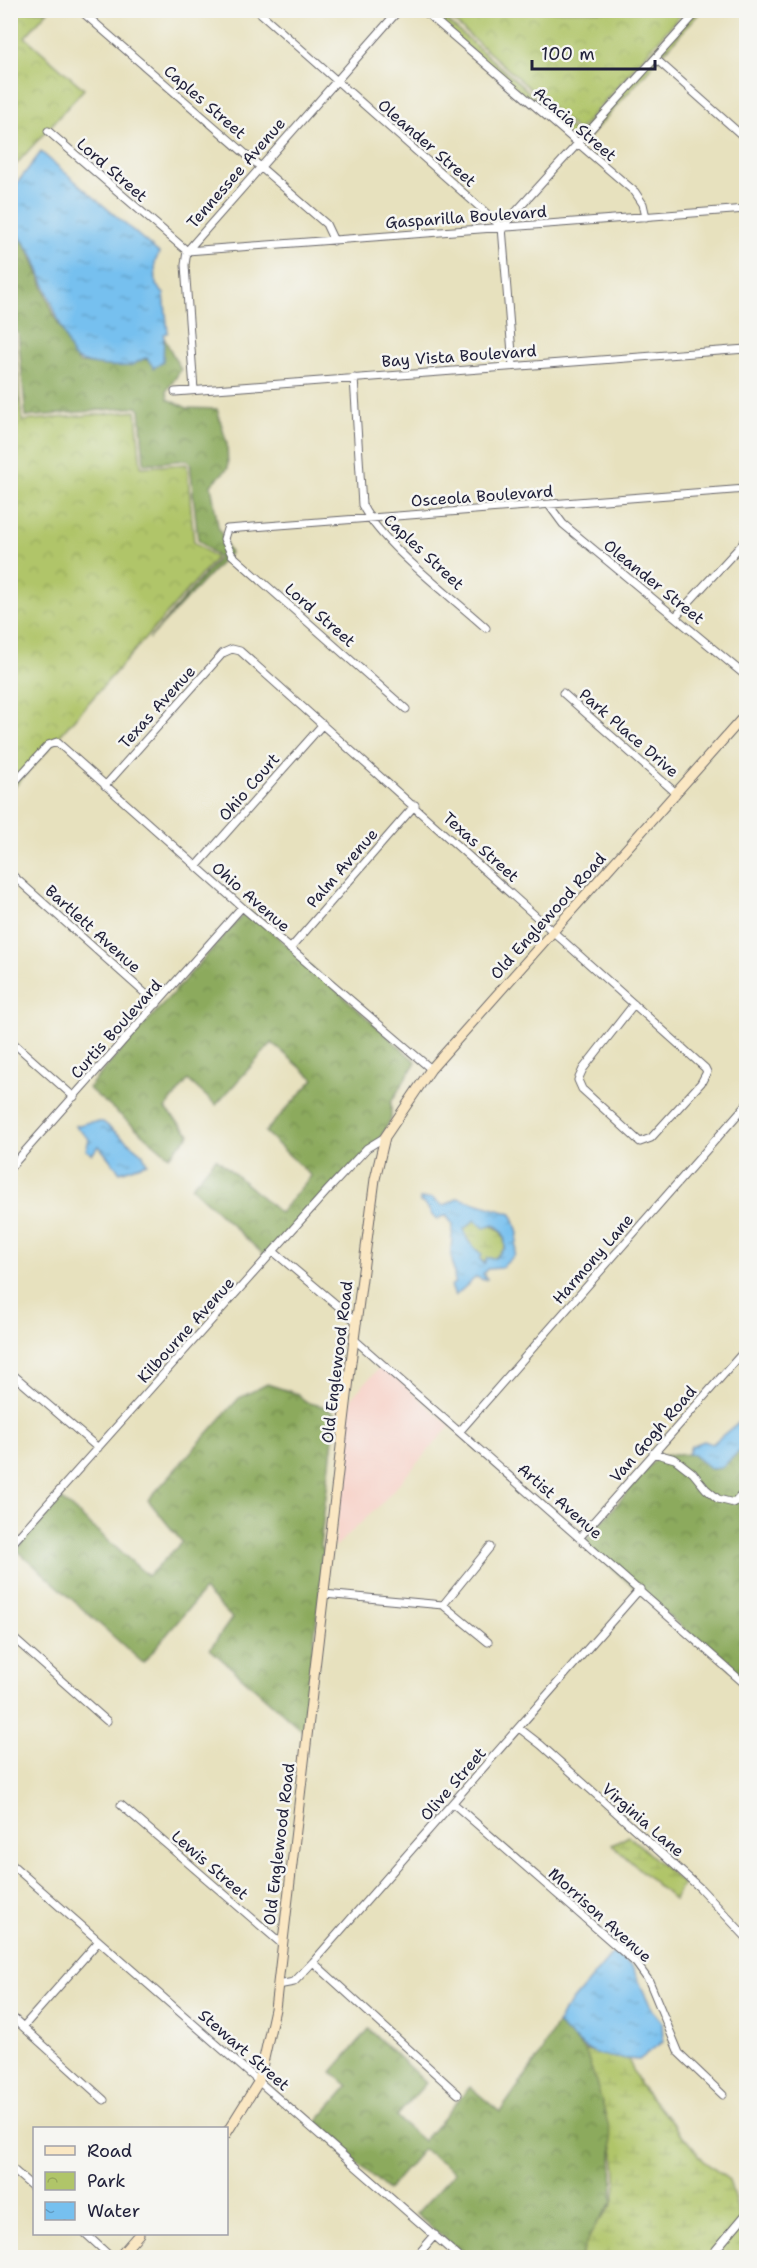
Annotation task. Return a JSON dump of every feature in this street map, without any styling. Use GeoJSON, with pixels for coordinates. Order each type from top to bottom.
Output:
{"type":"FeatureCollection","features":[{"type":"Feature","properties":{"kind":"street","name":"Caples Street"},"geometry":{"type":"LineString","coordinates":[[80,10],[326,224],[334,241]]}},
{"type":"Feature","properties":{"kind":"street","name":"Oleander Street"},"geometry":{"type":"LineString","coordinates":[[257,10],[502,227]]}},
{"type":"Feature","properties":{"kind":"street","name":"Tennessee Avenue"},"geometry":{"type":"LineString","coordinates":[[194,390],[185,266],[187,251],[399,10]]}},
{"type":"Feature","properties":{"kind":"street","name":"Acacia Street"},"geometry":{"type":"LineString","coordinates":[[423,10],[635,192],[643,204],[646,217]]}},
{"type":"Feature","properties":{"kind":"street"},"geometry":{"type":"LineString","coordinates":[[513,366],[502,227],[699,10]]}},
{"type":"Feature","properties":{"kind":"street"},"geometry":{"type":"LineString","coordinates":[[656,58],[747,139]]}},
{"type":"Feature","properties":{"kind":"street","name":"Lord Street"},"geometry":{"type":"LineString","coordinates":[[48,131],[187,251]]}},
{"type":"Feature","properties":{"kind":"street","name":"Gasparilla Boulevard"},"geometry":{"type":"LineString","coordinates":[[187,251],[747,209]]}},
{"type":"Feature","properties":{"kind":"street","name":"Bay Vista Boulevard"},"geometry":{"type":"LineString","coordinates":[[175,392],[747,349]]}},
{"type":"Feature","properties":{"kind":"street","name":"Caples Street"},"geometry":{"type":"LineString","coordinates":[[354,378],[362,505],[369,518],[384,536],[486,628]]}},
{"type":"Feature","properties":{"kind":"street","name":"Osceola Boulevard"},"geometry":{"type":"LineString","coordinates":[[224,537],[228,529],[747,489]]}},
{"type":"Feature","properties":{"kind":"street","name":"Oleander Street"},"geometry":{"type":"LineString","coordinates":[[549,505],[563,524],[669,614],[676,616],[747,676]]}},
{"type":"Feature","properties":{"kind":"street","name":"Lord Street"},"geometry":{"type":"LineString","coordinates":[[224,537],[226,548],[236,559],[406,710]]}},
{"type":"Feature","properties":{"kind":"street"},"geometry":{"type":"LineString","coordinates":[[676,616],[747,540]]}},
{"type":"Feature","properties":{"kind":"street","name":"Texas Street"},"geometry":{"type":"LineString","coordinates":[[232,649],[240,651],[415,805],[555,931],[634,1004],[706,1072],[701,1083],[651,1138],[640,1142],[582,1089],[578,1080],[583,1069],[634,1004]]}},
{"type":"Feature","properties":{"kind":"street","name":"Texas Avenue"},"geometry":{"type":"LineString","coordinates":[[105,786],[223,653],[232,649]]}},
{"type":"Feature","properties":{"kind":"street","name":"Park Place Drive"},"geometry":{"type":"LineString","coordinates":[[563,693],[676,793]]}},
{"type":"Feature","properties":{"kind":"street","name":"Old Englewood Road"},"geometry":{"type":"LineString","coordinates":[[228,2131],[259,2081],[266,2060],[278,1985],[375,1179],[385,1137],[431,1069],[747,714]]}},
{"type":"Feature","properties":{"kind":"street","name":"Ohio Court"},"geometry":{"type":"LineString","coordinates":[[196,867],[322,724]]}},
{"type":"Feature","properties":{"kind":"street","name":"Ohio Avenue"},"geometry":{"type":"LineString","coordinates":[[10,787],[48,745],[57,742],[196,867],[431,1069]]}},
{"type":"Feature","properties":{"kind":"street","name":"Palm Avenue"},"geometry":{"type":"LineString","coordinates":[[290,949],[415,805]]}},
{"type":"Feature","properties":{"kind":"street","name":"Bartlett Avenue"},"geometry":{"type":"LineString","coordinates":[[10,873],[157,1004]]}},
{"type":"Feature","properties":{"kind":"street","name":"Curtis Boulevard"},"geometry":{"type":"LineString","coordinates":[[10,1168],[242,907]]}},
{"type":"Feature","properties":{"kind":"street"},"geometry":{"type":"LineString","coordinates":[[10,1040],[74,1097]]}},
{"type":"Feature","properties":{"kind":"street","name":"Harmony Lane"},"geometry":{"type":"LineString","coordinates":[[460,1431],[747,1105]]}},
{"type":"Feature","properties":{"kind":"street","name":"Kilbourne Avenue"},"geometry":{"type":"LineString","coordinates":[[10,1546],[368,1148],[385,1137]]}},
{"type":"Feature","properties":{"kind":"street"},"geometry":{"type":"LineString","coordinates":[[274,1252],[357,1322]]}},
{"type":"Feature","properties":{"kind":"street","name":"Artist Avenue"},"geometry":{"type":"LineString","coordinates":[[355,1340],[747,1684]]}},
{"type":"Feature","properties":{"kind":"street","name":"Van Gogh Road"},"geometry":{"type":"LineString","coordinates":[[580,1537],[747,1349]]}},
{"type":"Feature","properties":{"kind":"street"},"geometry":{"type":"LineString","coordinates":[[10,1372],[98,1448]]}},
{"type":"Feature","properties":{"kind":"street"},"geometry":{"type":"LineString","coordinates":[[653,1453],[675,1459],[718,1498],[734,1503],[745,1494]]}},
{"type":"Feature","properties":{"kind":"street"},"geometry":{"type":"LineString","coordinates":[[10,1531],[18,1537]]}},
{"type":"Feature","properties":{"kind":"street"},"geometry":{"type":"LineString","coordinates":[[443,1605],[490,1547]]}},
{"type":"Feature","properties":{"kind":"street","name":"Olive Street"},"geometry":{"type":"LineString","coordinates":[[278,1985],[294,1982],[313,1962],[454,1804],[640,1589]]}},
{"type":"Feature","properties":{"kind":"street"},"geometry":{"type":"LineString","coordinates":[[324,1594],[443,1605],[488,1642]]}},
{"type":"Feature","properties":{"kind":"street"},"geometry":{"type":"LineString","coordinates":[[10,1635],[107,1721]]}},
{"type":"Feature","properties":{"kind":"street","name":"Virginia Lane"},"geometry":{"type":"LineString","coordinates":[[519,1728],[541,1745],[700,1888],[747,1937]]}},
{"type":"Feature","properties":{"kind":"street","name":"Morrison Avenue"},"geometry":{"type":"LineString","coordinates":[[454,1804],[636,1963],[649,1981],[679,2053],[723,2095]]}},
{"type":"Feature","properties":{"kind":"street","name":"Lewis Street"},"geometry":{"type":"LineString","coordinates":[[121,1805],[282,1944]]}},
{"type":"Feature","properties":{"kind":"street","name":"Stewart Street"},"geometry":{"type":"LineString","coordinates":[[10,1863],[460,2258]]}},
{"type":"Feature","properties":{"kind":"street"},"geometry":{"type":"LineString","coordinates":[[23,2027],[99,1941]]}},
{"type":"Feature","properties":{"kind":"street"},"geometry":{"type":"LineString","coordinates":[[313,1962],[458,2094]]}},
{"type":"Feature","properties":{"kind":"street"},"geometry":{"type":"LineString","coordinates":[[10,2015],[104,2100]]}},
{"type":"Feature","properties":{"kind":"street"},"geometry":{"type":"LineString","coordinates":[[10,2167],[33,2187]]}},
{"type":"Feature","properties":{"kind":"street"},"geometry":{"type":"LineString","coordinates":[[709,2258],[747,2214]]}},
{"type":"Feature","properties":{"kind":"street"},"geometry":{"type":"LineString","coordinates":[[87,2235],[112,2258]]}},
{"type":"Feature","properties":{"kind":"street"},"geometry":{"type":"LineString","coordinates":[[118,2258],[138,2235]]}},
{"type":"Feature","properties":{"kind":"street"},"geometry":{"type":"LineString","coordinates":[[415,2258],[435,2235]]}},
{"type":"Feature","properties":{"kind":"shaded area"},"geometry":{"type":"Polygon","coordinates":[[[382,1365],[450,1426],[379,1506],[334,1548],[352,1397],[382,1365]]]}},
{"type":"Feature","properties":{"kind":"green space"},"geometry":{"type":"Polygon","coordinates":[[[11,11],[48,11],[25,37],[84,89],[11,170],[11,11]]]}},
{"type":"Feature","properties":{"kind":"green space"},"geometry":{"type":"Polygon","coordinates":[[[427,11],[436,11],[578,135],[689,11],[701,11],[581,146],[427,11]]]}},
{"type":"Feature","properties":{"kind":"green space"},"geometry":{"type":"Polygon","coordinates":[[[442,11],[684,11],[578,131],[442,11]]]}},
{"type":"Feature","properties":{"kind":"green space"},"geometry":{"type":"Polygon","coordinates":[[[10,224],[35,264],[57,322],[79,363],[128,366],[141,359],[149,360],[163,351],[164,338],[181,370],[167,390],[168,399],[187,408],[217,409],[227,444],[228,468],[211,485],[218,526],[230,553],[149,639],[219,558],[198,540],[190,463],[187,460],[144,464],[140,410],[137,407],[26,417],[18,333],[11,331],[10,224]]]}},
{"type":"Feature","properties":{"kind":"green space"},"geometry":{"type":"Polygon","coordinates":[[[10,335],[14,335],[22,421],[136,411],[141,467],[187,464],[194,542],[216,558],[11,791],[10,335]]]}},
{"type":"Feature","properties":{"kind":"green space"},"geometry":{"type":"Polygon","coordinates":[[[249,911],[416,1062],[391,1102],[391,1119],[379,1140],[266,1257],[191,1187],[216,1158],[280,1213],[311,1176],[265,1132],[314,1079],[272,1043],[216,1105],[188,1080],[165,1109],[190,1134],[169,1156],[88,1088],[241,917],[249,911]]]}},
{"type":"Feature","properties":{"kind":"green space"},"geometry":{"type":"Polygon","coordinates":[[[475,1220],[496,1228],[503,1235],[505,1248],[495,1258],[484,1264],[464,1234],[464,1229],[475,1220]]]}},
{"type":"Feature","properties":{"kind":"green space"},"geometry":{"type":"Polygon","coordinates":[[[267,1384],[298,1394],[305,1402],[322,1406],[336,1414],[320,1546],[324,1551],[323,1567],[303,1731],[210,1649],[232,1618],[204,1590],[143,1663],[17,1550],[61,1499],[148,1576],[182,1542],[148,1500],[239,1398],[267,1384]]]}},
{"type":"Feature","properties":{"kind":"green space"},"geometry":{"type":"Polygon","coordinates":[[[746,1445],[746,1681],[583,1544],[658,1456],[692,1454],[711,1469],[726,1463],[746,1445]]]}},
{"type":"Feature","properties":{"kind":"green space"},"geometry":{"type":"Polygon","coordinates":[[[629,1836],[683,1884],[674,1900],[612,1845],[629,1836]]]}},
{"type":"Feature","properties":{"kind":"green space"},"geometry":{"type":"Polygon","coordinates":[[[557,2024],[585,2050],[603,2100],[612,2136],[613,2202],[597,2223],[580,2257],[466,2257],[416,2214],[455,2172],[423,2149],[388,2190],[314,2125],[348,2086],[332,2072],[369,2029],[426,2083],[396,2117],[423,2141],[470,2087],[500,2112],[538,2058],[557,2024]]]}},
{"type":"Feature","properties":{"kind":"green space"},"geometry":{"type":"Polygon","coordinates":[[[585,2050],[628,2059],[640,2085],[705,2162],[729,2180],[746,2239],[746,2257],[580,2258],[596,2225],[612,2206],[616,2187],[613,2147],[597,2084],[585,2050]]]}},
{"type":"Feature","properties":{"kind":"water"},"geometry":{"type":"Polygon","coordinates":[[[41,152],[159,253],[155,262],[156,285],[164,294],[168,333],[164,334],[163,361],[154,368],[147,358],[131,365],[114,366],[82,362],[72,355],[33,255],[11,224],[11,191],[41,152]]]}},
{"type":"Feature","properties":{"kind":"water"},"geometry":{"type":"Polygon","coordinates":[[[90,1122],[103,1122],[143,1154],[147,1163],[120,1172],[99,1146],[92,1154],[86,1150],[89,1139],[75,1126],[90,1122]]]}},
{"type":"Feature","properties":{"kind":"water"},"geometry":{"type":"Polygon","coordinates":[[[432,1198],[444,1206],[458,1198],[512,1214],[518,1233],[515,1255],[501,1268],[487,1269],[483,1274],[487,1279],[476,1277],[455,1296],[451,1286],[455,1282],[451,1251],[453,1225],[446,1215],[437,1219],[434,1217],[420,1202],[420,1199],[432,1198]],[[475,1220],[464,1229],[468,1240],[482,1255],[480,1259],[484,1264],[487,1258],[495,1258],[505,1248],[504,1237],[500,1229],[494,1225],[484,1228],[475,1220]]]}},
{"type":"Feature","properties":{"kind":"water"},"geometry":{"type":"Polygon","coordinates":[[[746,1416],[746,1445],[721,1468],[711,1469],[692,1454],[688,1454],[691,1446],[704,1441],[712,1444],[746,1416]]]}},
{"type":"Feature","properties":{"kind":"water"},"geometry":{"type":"Polygon","coordinates":[[[613,1953],[632,1967],[652,2009],[662,2021],[663,2041],[639,2060],[594,2052],[577,2042],[557,2024],[562,2013],[613,1953]]]}}]}
